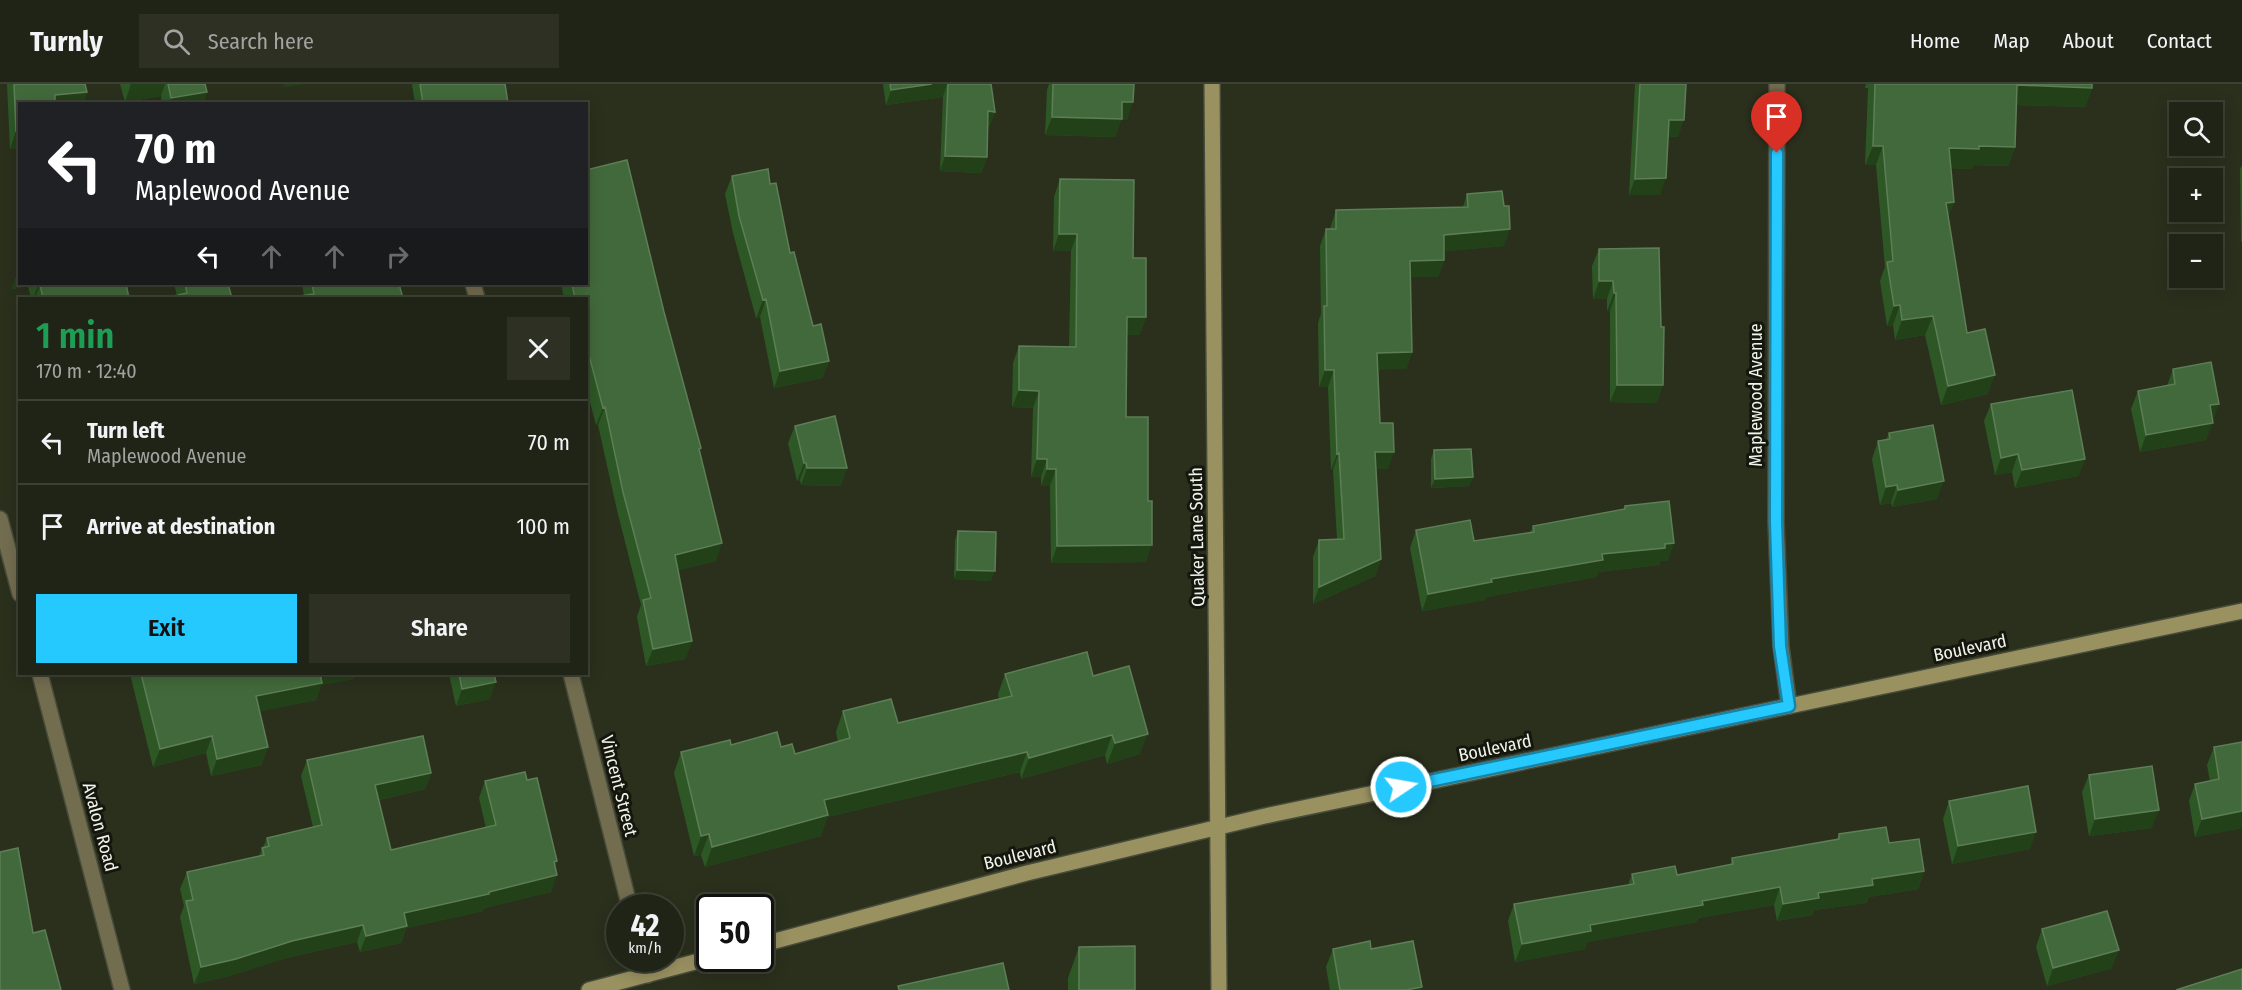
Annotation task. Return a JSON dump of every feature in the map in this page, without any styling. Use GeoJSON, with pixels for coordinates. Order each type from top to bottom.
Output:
{"type":"FeatureCollection","features":[{"type":"Feature","properties":{"kind":"main road","name":"Quaker Lane South"},"geometry":{"type":"LineString","coordinates":[[1212,84],[1219,990]]}},
{"type":"Feature","properties":{"kind":"main road","name":"Boulevard"},"geometry":{"type":"LineString","coordinates":[[774,941],[1028,873],[1265,816],[2242,610]]}},
{"type":"Feature","properties":{"kind":"main road"},"geometry":{"type":"LineString","coordinates":[[589,990],[696,962]]}},
{"type":"Feature","properties":{"kind":"street","name":"Maplewood Avenue"},"geometry":{"type":"LineString","coordinates":[[1777,84],[1776,522],[1780,646],[1789,706]]}},
{"type":"Feature","properties":{"kind":"street"},"geometry":{"type":"LineString","coordinates":[[0,519],[18,586]]}},
{"type":"Feature","properties":{"kind":"street","name":"Avalon Road"},"geometry":{"type":"LineString","coordinates":[[40,675],[122,990]]}},
{"type":"Feature","properties":{"kind":"street","name":"Vincent Street"},"geometry":{"type":"LineString","coordinates":[[571,675],[626,894]]}},
{"type":"Feature","properties":{"kind":"building"},"geometry":{"type":"Polygon","coordinates":[[[14,84],[85,84],[87,92],[55,95],[55,102],[18,102],[18,131],[16,131],[14,84]]]}},
{"type":"Feature","properties":{"kind":"building"},"geometry":{"type":"Polygon","coordinates":[[[168,84],[205,84],[207,92],[171,98],[168,84]]]}},
{"type":"Feature","properties":{"kind":"building"},"geometry":{"type":"Polygon","coordinates":[[[420,84],[505,84],[508,102],[423,102],[420,84]]]}},
{"type":"Feature","properties":{"kind":"building"},"geometry":{"type":"Polygon","coordinates":[[[890,84],[932,84],[891,90],[890,84]]]}},
{"type":"Feature","properties":{"kind":"building"},"geometry":{"type":"Polygon","coordinates":[[[948,84],[991,84],[995,112],[988,111],[987,157],[945,156],[948,84]]]}},
{"type":"Feature","properties":{"kind":"building"},"geometry":{"type":"Polygon","coordinates":[[[1053,84],[1134,84],[1133,102],[1122,102],[1122,119],[1052,117],[1053,84]]]}},
{"type":"Feature","properties":{"kind":"building"},"geometry":{"type":"Polygon","coordinates":[[[1640,84],[1686,84],[1684,120],[1669,120],[1666,178],[1635,179],[1640,84]]]}},
{"type":"Feature","properties":{"kind":"building"},"geometry":{"type":"Polygon","coordinates":[[[1875,84],[2092,84],[2092,88],[2017,85],[2015,147],[1949,148],[1954,202],[1946,203],[1967,333],[1985,329],[1995,375],[1948,386],[1933,316],[1902,320],[1900,305],[1894,306],[1887,262],[1893,261],[1883,146],[1873,146],[1875,84]]]}},
{"type":"Feature","properties":{"kind":"building"},"geometry":{"type":"Polygon","coordinates":[[[627,160],[664,312],[701,448],[699,449],[722,543],[675,555],[692,641],[653,649],[643,600],[651,598],[623,492],[605,407],[603,408],[588,352],[588,297],[575,297],[572,285],[588,285],[588,170],[627,160]]]}},
{"type":"Feature","properties":{"kind":"building"},"geometry":{"type":"Polygon","coordinates":[[[768,169],[770,184],[776,183],[790,253],[794,252],[813,326],[821,324],[829,361],[780,371],[766,299],[763,300],[739,216],[732,176],[768,169]]]}},
{"type":"Feature","properties":{"kind":"building"},"geometry":{"type":"Polygon","coordinates":[[[1060,179],[1134,180],[1133,258],[1146,258],[1146,317],[1127,317],[1126,417],[1148,417],[1148,501],[1152,501],[1152,545],[1057,546],[1056,469],[1047,469],[1047,459],[1037,459],[1039,391],[1019,390],[1019,346],[1076,347],[1077,234],[1059,234],[1060,179]]]}},
{"type":"Feature","properties":{"kind":"building"},"geometry":{"type":"Polygon","coordinates":[[[1502,191],[1504,206],[1509,206],[1510,229],[1444,235],[1444,260],[1410,261],[1412,352],[1377,353],[1380,423],[1393,423],[1394,452],[1375,452],[1381,559],[1319,587],[1319,540],[1344,539],[1339,453],[1337,454],[1334,370],[1325,370],[1326,229],[1336,229],[1336,210],[1468,207],[1467,194],[1502,191]]]}},
{"type":"Feature","properties":{"kind":"building"},"geometry":{"type":"Polygon","coordinates":[[[1659,248],[1661,327],[1664,327],[1663,385],[1617,385],[1616,293],[1614,293],[1613,281],[1599,281],[1599,249],[1659,248]]]}},
{"type":"Feature","properties":{"kind":"building"},"geometry":{"type":"Polygon","coordinates":[[[40,285],[126,285],[129,297],[43,297],[40,285]]]}},
{"type":"Feature","properties":{"kind":"building"},"geometry":{"type":"Polygon","coordinates":[[[185,285],[228,285],[232,297],[169,297],[187,293],[185,285]]]}},
{"type":"Feature","properties":{"kind":"building"},"geometry":{"type":"Polygon","coordinates":[[[312,285],[399,285],[403,297],[292,297],[314,294],[312,285]]]}},
{"type":"Feature","properties":{"kind":"building"},"geometry":{"type":"Polygon","coordinates":[[[2211,362],[2219,404],[2210,405],[2213,423],[2146,435],[2138,391],[2175,384],[2173,369],[2211,362]]]}},
{"type":"Feature","properties":{"kind":"building"},"geometry":{"type":"Polygon","coordinates":[[[2072,390],[2085,459],[2022,470],[2018,454],[2001,458],[1991,404],[2072,390]]]}},
{"type":"Feature","properties":{"kind":"building"},"geometry":{"type":"Polygon","coordinates":[[[835,416],[847,468],[807,468],[795,426],[835,416]]]}},
{"type":"Feature","properties":{"kind":"building"},"geometry":{"type":"Polygon","coordinates":[[[1933,425],[1944,481],[1898,490],[1897,485],[1886,487],[1878,441],[1890,439],[1889,433],[1933,425]]]}},
{"type":"Feature","properties":{"kind":"building"},"geometry":{"type":"Polygon","coordinates":[[[1471,449],[1473,477],[1435,479],[1434,450],[1471,449]]]}},
{"type":"Feature","properties":{"kind":"building"},"geometry":{"type":"Polygon","coordinates":[[[1669,501],[1674,543],[1665,544],[1665,548],[1602,554],[1603,560],[1491,579],[1492,582],[1428,594],[1416,530],[1470,520],[1474,541],[1534,532],[1533,526],[1625,509],[1625,506],[1669,501]]]}},
{"type":"Feature","properties":{"kind":"building"},"geometry":{"type":"Polygon","coordinates":[[[958,531],[996,532],[995,571],[957,570],[958,531]]]}},
{"type":"Feature","properties":{"kind":"building"},"geometry":{"type":"Polygon","coordinates":[[[1087,652],[1093,676],[1129,666],[1148,734],[1115,743],[1112,735],[1029,758],[1027,752],[824,800],[828,815],[712,847],[709,834],[701,836],[681,752],[730,740],[731,745],[777,732],[781,747],[792,744],[795,754],[850,738],[843,711],[891,699],[898,723],[1012,696],[1005,674],[1087,652]]]}},
{"type":"Feature","properties":{"kind":"building"},"geometry":{"type":"Polygon","coordinates":[[[141,675],[320,675],[322,683],[256,696],[268,747],[217,759],[212,736],[160,749],[141,675]]]}},
{"type":"Feature","properties":{"kind":"building"},"geometry":{"type":"Polygon","coordinates":[[[459,675],[494,675],[496,682],[462,689],[459,675]]]}},
{"type":"Feature","properties":{"kind":"building"},"geometry":{"type":"Polygon","coordinates":[[[423,736],[431,773],[375,785],[391,850],[496,825],[485,781],[525,772],[527,780],[537,778],[557,861],[554,862],[557,875],[489,892],[489,894],[404,913],[407,926],[366,936],[363,925],[292,941],[236,959],[201,967],[186,901],[193,900],[187,872],[264,855],[262,848],[269,846],[267,838],[322,825],[307,760],[423,736]]]}},
{"type":"Feature","properties":{"kind":"building"},"geometry":{"type":"Polygon","coordinates":[[[2242,742],[2242,811],[2202,819],[2195,784],[2219,779],[2214,747],[2242,742]]]}},
{"type":"Feature","properties":{"kind":"building"},"geometry":{"type":"Polygon","coordinates":[[[2152,766],[2159,810],[2095,819],[2089,775],[2152,766]]]}},
{"type":"Feature","properties":{"kind":"building"},"geometry":{"type":"Polygon","coordinates":[[[2028,786],[2036,832],[1958,846],[1949,801],[2028,786]]]}},
{"type":"Feature","properties":{"kind":"building"},"geometry":{"type":"Polygon","coordinates":[[[1886,827],[1889,843],[1919,839],[1924,871],[1872,879],[1873,885],[1818,893],[1819,898],[1783,904],[1780,887],[1702,901],[1703,905],[1590,925],[1591,931],[1522,944],[1514,904],[1634,884],[1632,874],[1675,866],[1677,875],[1733,864],[1732,858],[1839,839],[1839,834],[1886,827]]]}},
{"type":"Feature","properties":{"kind":"building"},"geometry":{"type":"Polygon","coordinates":[[[18,848],[33,933],[45,930],[61,990],[0,990],[0,852],[18,848]]]}},
{"type":"Feature","properties":{"kind":"building"},"geometry":{"type":"Polygon","coordinates":[[[2107,911],[2119,950],[2053,968],[2042,929],[2107,911]]]}},
{"type":"Feature","properties":{"kind":"building"},"geometry":{"type":"Polygon","coordinates":[[[1370,941],[1371,949],[1413,941],[1422,987],[1406,990],[1340,990],[1333,949],[1370,941]]]}},
{"type":"Feature","properties":{"kind":"building"},"geometry":{"type":"Polygon","coordinates":[[[1135,946],[1135,990],[1079,990],[1079,947],[1135,946]]]}},
{"type":"Feature","properties":{"kind":"building"},"geometry":{"type":"Polygon","coordinates":[[[1003,963],[1009,990],[899,990],[898,986],[1003,963]]]}},
{"type":"Feature","properties":{"kind":"building"},"geometry":{"type":"Polygon","coordinates":[[[2242,969],[2242,990],[2176,990],[2242,969]]]}},
{"type":"Feature","properties":{"kind":"route"},"geometry":{"type":"LineString","coordinates":[[1401,787],[1789,706],[1780,646],[1776,522],[1777,153]]}}]}
